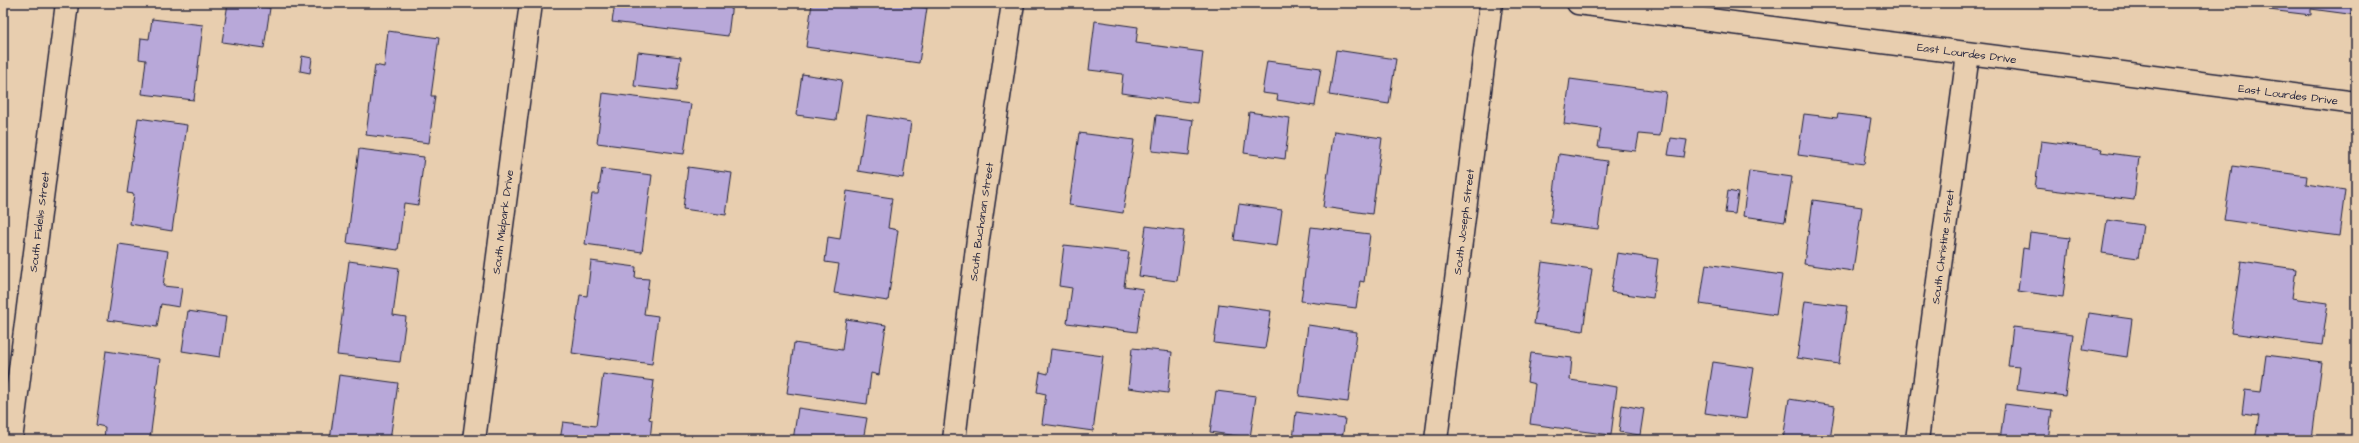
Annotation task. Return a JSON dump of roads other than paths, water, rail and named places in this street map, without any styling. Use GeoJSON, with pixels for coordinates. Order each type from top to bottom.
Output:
{"type":"FeatureCollection","features":[{"type":"Feature","properties":{"kind":"street","name":"South Fidelis Street"},"geometry":{"type":"LineString","coordinates":[[11,440],[67,3]]}},
{"type":"Feature","properties":{"kind":"street","name":"South Midpark Drive"},"geometry":{"type":"LineString","coordinates":[[474,440],[531,3]]}},
{"type":"Feature","properties":{"kind":"street","name":"South Buchanan Street"},"geometry":{"type":"LineString","coordinates":[[954,440],[978,239],[1013,3]]}},
{"type":"Feature","properties":{"kind":"street","name":"South Joseph Street"},"geometry":{"type":"LineString","coordinates":[[1436,440],[1491,3]]}},
{"type":"Feature","properties":{"kind":"street","name":"East Lourdes Drive"},"geometry":{"type":"LineString","coordinates":[[1578,3],[2356,103]]}},
{"type":"Feature","properties":{"kind":"street","name":"South Christine Street"},"geometry":{"type":"LineString","coordinates":[[1917,440],[1968,54]]}}]}
